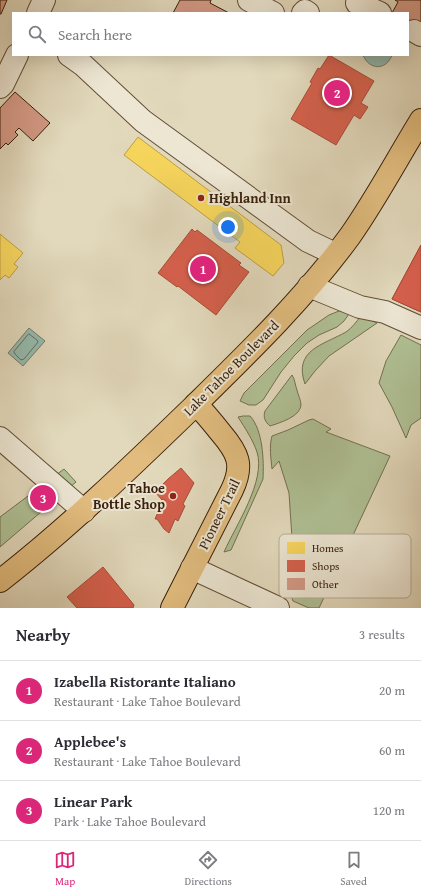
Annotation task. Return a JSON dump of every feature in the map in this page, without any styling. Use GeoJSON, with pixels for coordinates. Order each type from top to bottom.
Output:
{"type":"FeatureCollection","features":[{"type":"Feature","properties":{"kind":"main road","name":"Lake Tahoe Boulevard"},"geometry":{"type":"LineString","coordinates":[[0,581],[109,489],[251,351],[310,286],[336,254],[415,144],[421,120]]}},
{"type":"Feature","properties":{"kind":"main road","name":"Pioneer Trail"},"geometry":{"type":"LineString","coordinates":[[172,608],[232,490],[238,474],[239,466],[231,443],[196,404]]}},
{"type":"Feature","properties":{"kind":"street"},"geometry":{"type":"LineString","coordinates":[[38,12],[44,0]]}},
{"type":"Feature","properties":{"kind":"street"},"geometry":{"type":"LineString","coordinates":[[249,0],[272,12]]}},
{"type":"Feature","properties":{"kind":"street"},"geometry":{"type":"LineString","coordinates":[[353,5],[377,12]]}},
{"type":"Feature","properties":{"kind":"street"},"geometry":{"type":"LineString","coordinates":[[0,87],[3,84],[17,56]]}},
{"type":"Feature","properties":{"kind":"street"},"geometry":{"type":"LineString","coordinates":[[70,56],[83,65],[142,121],[308,241],[336,254]]}},
{"type":"Feature","properties":{"kind":"street"},"geometry":{"type":"LineString","coordinates":[[310,286],[360,307],[385,312],[421,328]]}},
{"type":"Feature","properties":{"kind":"street"},"geometry":{"type":"LineString","coordinates":[[0,438],[84,511]]}},
{"type":"Feature","properties":{"kind":"street"},"geometry":{"type":"LineString","coordinates":[[192,568],[278,608]]}},
{"type":"Feature","properties":{"kind":"green space"},"geometry":{"type":"Polygon","coordinates":[[[339,311],[351,311],[344,321],[337,327],[319,335],[307,343],[294,356],[281,372],[263,400],[256,405],[249,405],[240,401],[244,393],[307,330],[329,315],[339,311]]]}},
{"type":"Feature","properties":{"kind":"green space"},"geometry":{"type":"Polygon","coordinates":[[[361,316],[377,323],[329,356],[305,384],[302,373],[303,363],[307,356],[312,350],[320,345],[346,332],[361,316]]]}},
{"type":"Feature","properties":{"kind":"green space"},"geometry":{"type":"Polygon","coordinates":[[[401,335],[421,345],[421,418],[411,425],[406,438],[379,383],[386,361],[401,335]]]}},
{"type":"Feature","properties":{"kind":"green space"},"geometry":{"type":"Polygon","coordinates":[[[292,375],[301,401],[300,409],[288,419],[270,426],[265,419],[265,411],[292,375]]]}},
{"type":"Feature","properties":{"kind":"green space"},"geometry":{"type":"Polygon","coordinates":[[[250,416],[258,429],[263,455],[263,479],[231,550],[224,552],[254,489],[259,464],[257,452],[238,417],[250,416]]]}},
{"type":"Feature","properties":{"kind":"green space"},"geometry":{"type":"Polygon","coordinates":[[[313,419],[331,429],[326,432],[390,456],[354,534],[292,534],[289,493],[279,461],[272,469],[270,452],[272,436],[313,419]]]}},
{"type":"Feature","properties":{"kind":"green space"},"geometry":{"type":"Polygon","coordinates":[[[64,469],[76,482],[0,547],[0,517],[64,469]]]}},
{"type":"Feature","properties":{"kind":"green space"},"geometry":{"type":"Polygon","coordinates":[[[292,598],[324,598],[319,608],[309,608],[293,601],[292,598]]]}},
{"type":"Feature","properties":{"kind":"water"},"geometry":{"type":"Polygon","coordinates":[[[364,56],[391,56],[386,64],[378,67],[369,64],[364,56]]]}},
{"type":"Feature","properties":{"kind":"water"},"geometry":{"type":"Polygon","coordinates":[[[29,328],[45,341],[23,366],[8,353],[29,328]]]}},
{"type":"Feature","properties":{"kind":"building: Homes","name":"Highland Inn"},"geometry":{"type":"Polygon","coordinates":[[[138,137],[281,245],[284,263],[273,276],[235,248],[240,242],[124,155],[138,137]]]}},
{"type":"Feature","properties":{"kind":"building: Homes"},"geometry":{"type":"Polygon","coordinates":[[[0,234],[23,253],[14,264],[18,267],[9,278],[5,275],[0,280],[0,234]]]}},
{"type":"Feature","properties":{"kind":"building: Shops"},"geometry":{"type":"Polygon","coordinates":[[[328,56],[331,56],[374,81],[361,103],[368,107],[360,119],[354,115],[336,145],[291,119],[312,83],[310,82],[318,68],[320,69],[328,56]]]}},
{"type":"Feature","properties":{"kind":"building: Shops"},"geometry":{"type":"Polygon","coordinates":[[[192,229],[195,232],[197,230],[241,263],[239,265],[249,272],[216,315],[178,286],[177,287],[158,273],[192,229]]]}},
{"type":"Feature","properties":{"kind":"building: Shops"},"geometry":{"type":"Polygon","coordinates":[[[421,245],[421,312],[392,299],[421,245]]]}},
{"type":"Feature","properties":{"kind":"building: Shops"},"geometry":{"type":"Polygon","coordinates":[[[421,245],[421,312],[392,299],[421,245]]]}},
{"type":"Feature","properties":{"kind":"building: Shops"},"geometry":{"type":"Polygon","coordinates":[[[181,468],[194,483],[183,504],[185,506],[178,521],[175,519],[169,533],[157,519],[155,519],[165,501],[164,499],[162,500],[156,491],[181,468]]]}},
{"type":"Feature","properties":{"kind":"building: Shops"},"geometry":{"type":"Polygon","coordinates":[[[103,567],[134,605],[133,608],[77,608],[67,597],[103,567]]]}},
{"type":"Feature","properties":{"kind":"building: Other"},"geometry":{"type":"Polygon","coordinates":[[[0,0],[7,0],[1,14],[0,14],[0,0]]]}},
{"type":"Feature","properties":{"kind":"building: Other"},"geometry":{"type":"Polygon","coordinates":[[[180,0],[211,0],[210,3],[227,12],[174,12],[180,0]]]}},
{"type":"Feature","properties":{"kind":"building: Other"},"geometry":{"type":"Polygon","coordinates":[[[395,0],[421,0],[421,23],[419,22],[409,41],[409,12],[393,12],[398,2],[395,0]]]}},
{"type":"Feature","properties":{"kind":"building: Other"},"geometry":{"type":"Polygon","coordinates":[[[15,92],[50,123],[33,141],[19,128],[15,132],[18,135],[8,145],[6,143],[0,149],[0,108],[15,92]]]}},
{"type":"Feature","properties":{"kind":"place","name":"Applebee's"},"geometry":{"type":"Point","coordinates":[337,93]}},
{"type":"Feature","properties":{"kind":"place","name":"Highland Inn"},"geometry":{"type":"Point","coordinates":[201,198]}},
{"type":"Feature","properties":{"kind":"place","name":"Izabella Ristorante Italiano"},"geometry":{"type":"Point","coordinates":[203,269]}},
{"type":"Feature","properties":{"kind":"place","name":"Tahoe Bottle Shop"},"geometry":{"type":"Point","coordinates":[173,496]}},
{"type":"Feature","properties":{"kind":"place","name":"Linear Park"},"geometry":{"type":"Point","coordinates":[43,498]}}]}
